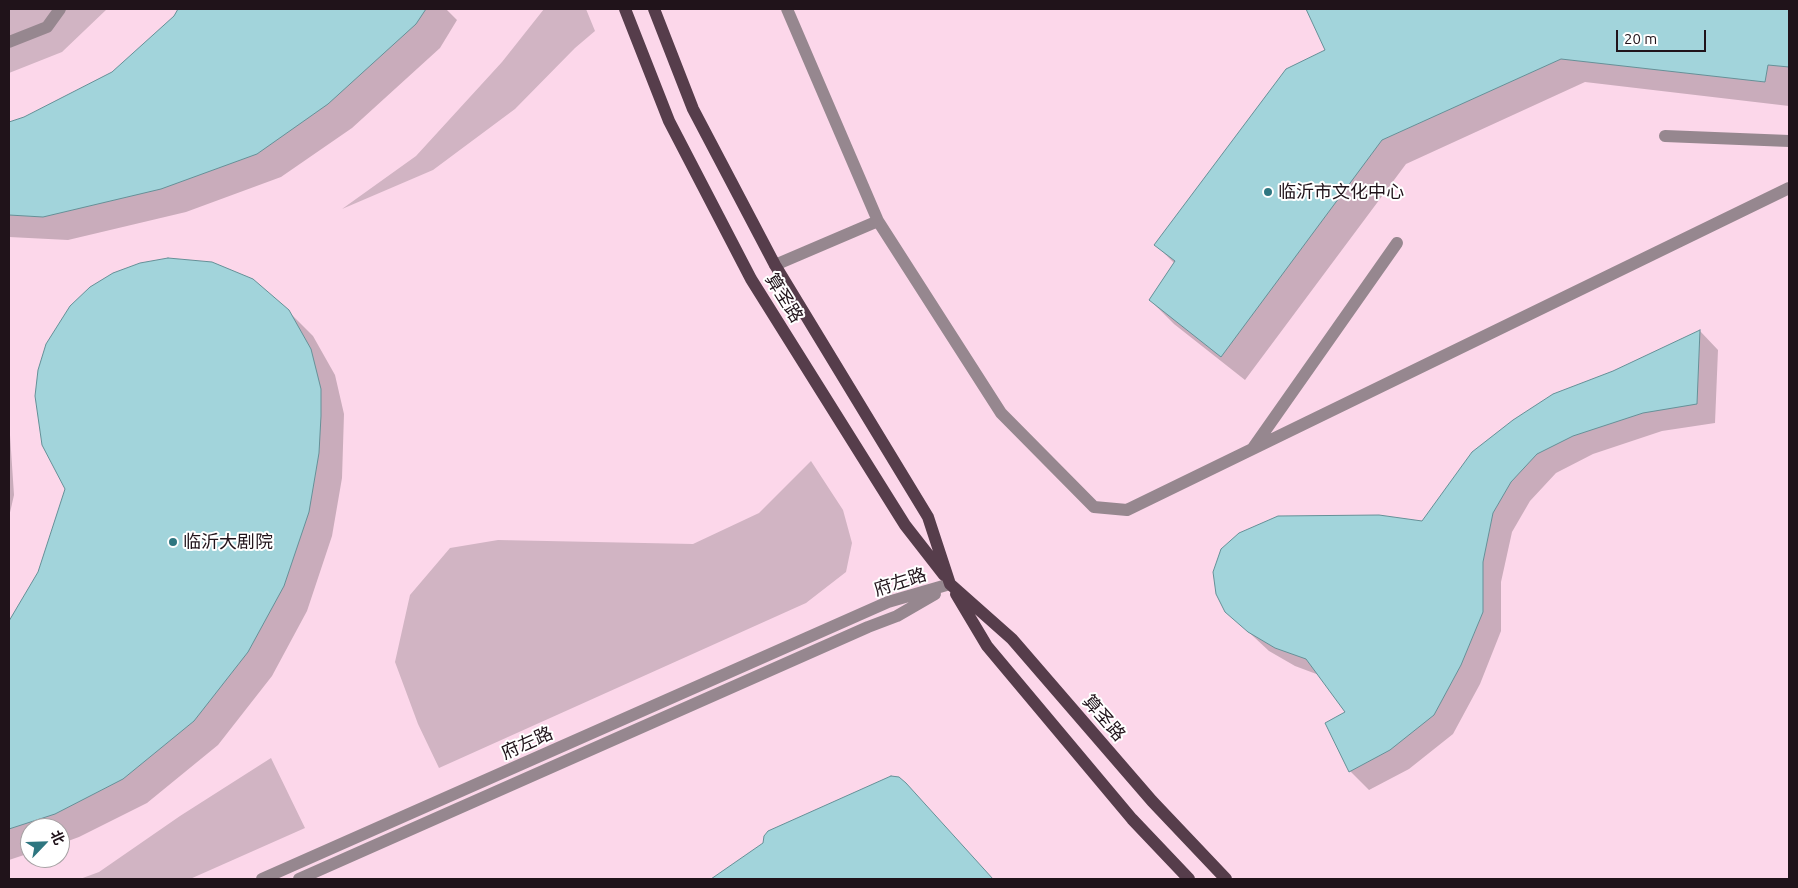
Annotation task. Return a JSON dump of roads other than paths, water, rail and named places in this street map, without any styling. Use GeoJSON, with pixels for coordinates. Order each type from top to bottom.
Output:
{"type":"FeatureCollection","features":[{"type":"Feature","properties":{"kind":"main road","name":"算圣路"},"geometry":{"type":"LineString","coordinates":[[624,9],[669,121],[751,279],[906,525],[950,584],[987,646],[1132,819],[1189,879]]}},
{"type":"Feature","properties":{"kind":"main road","name":"算圣路"},"geometry":{"type":"LineString","coordinates":[[654,9],[693,109],[775,266],[928,517],[950,584],[1012,639],[1152,801],[1226,879]]}},
{"type":"Feature","properties":{"kind":"street"},"geometry":{"type":"LineString","coordinates":[[9,42],[47,27],[60,9]]}},
{"type":"Feature","properties":{"kind":"street"},"geometry":{"type":"LineString","coordinates":[[787,9],[878,221],[1001,413],[1094,507],[1127,510],[1789,188]]}},
{"type":"Feature","properties":{"kind":"street"},"geometry":{"type":"LineString","coordinates":[[1665,136],[1789,141]]}},
{"type":"Feature","properties":{"kind":"street"},"geometry":{"type":"LineString","coordinates":[[775,266],[878,221]]}},
{"type":"Feature","properties":{"kind":"street"},"geometry":{"type":"LineString","coordinates":[[1252,448],[1397,244]]}},
{"type":"Feature","properties":{"kind":"street","name":"府左路"},"geometry":{"type":"LineString","coordinates":[[262,879],[888,602],[950,584]]}},
{"type":"Feature","properties":{"kind":"street","name":"府左路"},"geometry":{"type":"LineString","coordinates":[[299,879],[868,627],[897,616],[950,584]]}},
{"type":"Feature","properties":{"kind":"place","name":"临沂市文化中心"},"geometry":{"type":"Point","coordinates":[1268,192]}},
{"type":"Feature","properties":{"kind":"place","name":"临沂大剧院"},"geometry":{"type":"Point","coordinates":[173,542]}}]}
